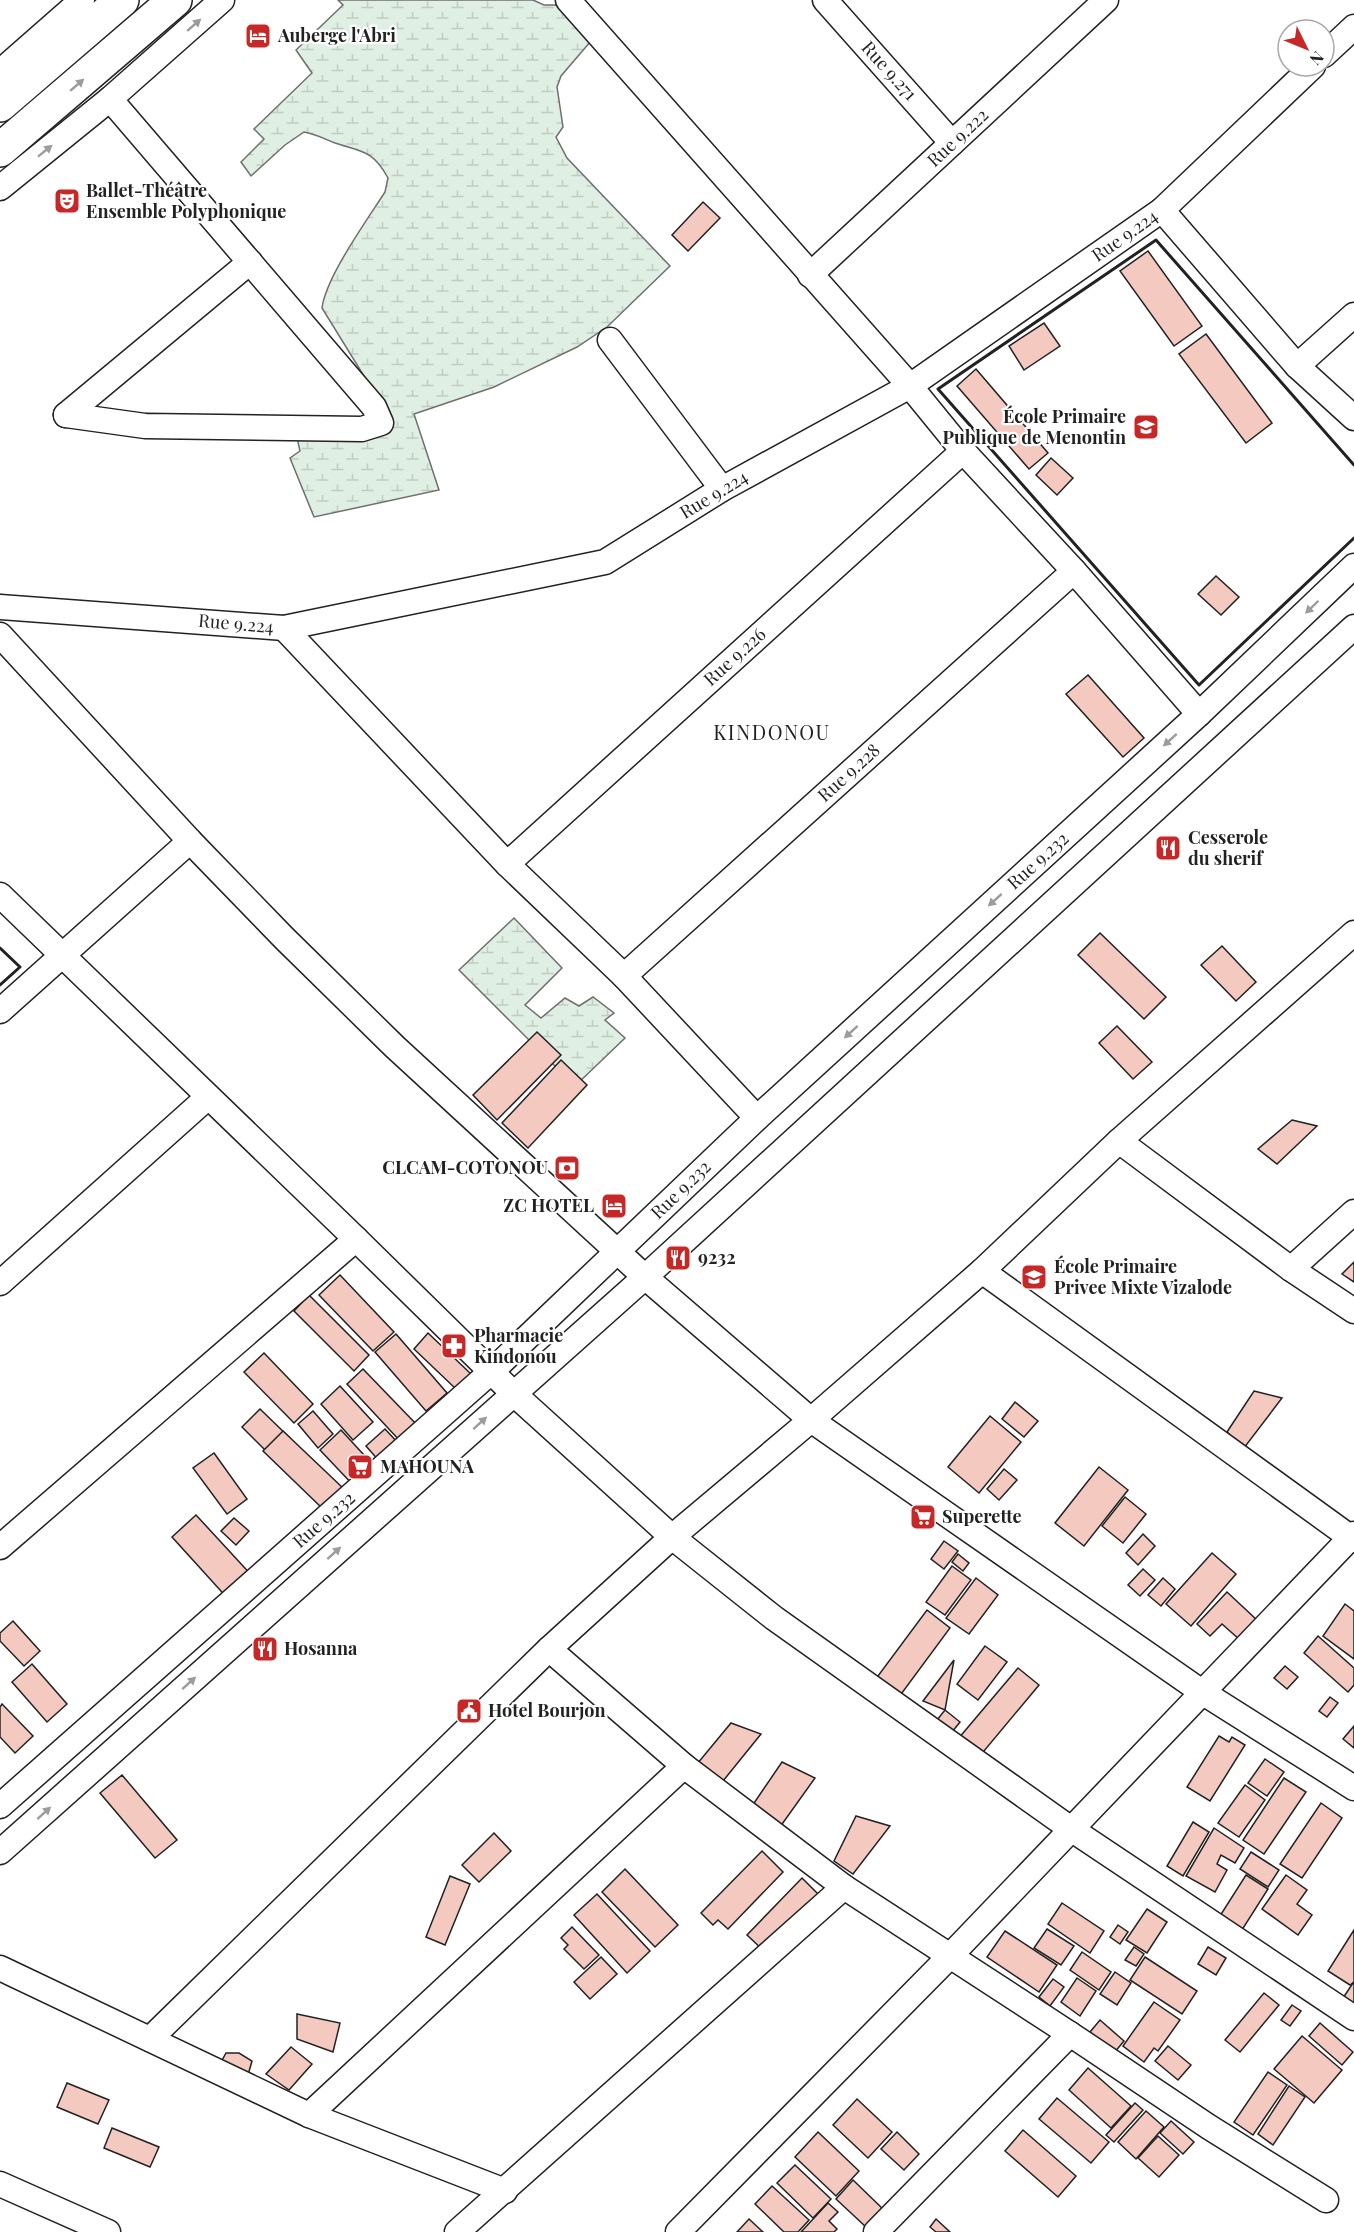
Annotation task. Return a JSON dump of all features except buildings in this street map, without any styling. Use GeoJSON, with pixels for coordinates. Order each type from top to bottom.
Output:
{"type":"FeatureCollection","features":[{"type":"Feature","properties":{"kind":"highway"},"geometry":{"type":"LineString","coordinates":[[0,105],[122,0]]}},
{"type":"Feature","properties":{"kind":"highway"},"geometry":{"type":"LineString","coordinates":[[0,150],[175,0]]}},
{"type":"Feature","properties":{"kind":"street"},"geometry":{"type":"LineString","coordinates":[[0,72],[82,0]]}},
{"type":"Feature","properties":{"kind":"street"},"geometry":{"type":"LineString","coordinates":[[0,188],[110,99],[222,0]]}},
{"type":"Feature","properties":{"kind":"street"},"geometry":{"type":"LineString","coordinates":[[568,0],[910,386],[963,451],[1074,571],[1199,714]]}},
{"type":"Feature","properties":{"kind":"street","name":"Rue 9.271"},"geometry":{"type":"LineString","coordinates":[[825,0],[952,143]]}},
{"type":"Feature","properties":{"kind":"street","name":"Rue 9.222"},"geometry":{"type":"LineString","coordinates":[[810,275],[1106,0]]}},
{"type":"Feature","properties":{"kind":"street"},"geometry":{"type":"LineString","coordinates":[[1336,44],[1354,27]]}},
{"type":"Feature","properties":{"kind":"street","name":"Rue 9.224"},"geometry":{"type":"LineString","coordinates":[[0,607],[284,628],[604,562],[722,489],[910,386],[1162,210],[1300,78]]}},
{"type":"Feature","properties":{"kind":"street"},"geometry":{"type":"LineString","coordinates":[[110,99],[250,262],[374,407],[381,423],[362,429],[145,426],[66,415],[250,262]]}},
{"type":"Feature","properties":{"kind":"street"},"geometry":{"type":"LineString","coordinates":[[1162,210],[1297,366],[1354,418]]}},
{"type":"Feature","properties":{"kind":"street"},"geometry":{"type":"LineString","coordinates":[[1297,366],[1354,315]]}},
{"type":"Feature","properties":{"kind":"street"},"geometry":{"type":"LineString","coordinates":[[610,340],[722,489]]}},
{"type":"Feature","properties":{"kind":"street","name":"Rue 9.226"},"geometry":{"type":"LineString","coordinates":[[507,864],[963,451]]}},
{"type":"Feature","properties":{"kind":"street","name":"Rue 9.232"},"geometry":{"type":"LineString","coordinates":[[0,1806],[492,1371],[757,1118],[1199,714],[1354,566]]}},
{"type":"Feature","properties":{"kind":"street","name":"Rue 9.228"},"geometry":{"type":"LineString","coordinates":[[624,976],[1074,571]]}},
{"type":"Feature","properties":{"kind":"street","name":"Rue 9.232"},"geometry":{"type":"LineString","coordinates":[[0,1852],[645,1277],[1354,627]]}},
{"type":"Feature","properties":{"kind":"street"},"geometry":{"type":"LineString","coordinates":[[284,628],[507,864],[624,976],[757,1118]]}},
{"type":"Feature","properties":{"kind":"street"},"geometry":{"type":"LineString","coordinates":[[0,635],[190,840],[395,1047],[645,1277],[811,1420],[1202,1692],[1354,1788]]}},
{"type":"Feature","properties":{"kind":"street"},"geometry":{"type":"LineString","coordinates":[[0,1011],[190,840]]}},
{"type":"Feature","properties":{"kind":"street"},"geometry":{"type":"LineString","coordinates":[[0,895],[513,1393],[672,1537],[774,1617],[1071,1829],[1354,2018]]}},
{"type":"Feature","properties":{"kind":"street"},"geometry":{"type":"LineString","coordinates":[[150,2039],[549,1649],[672,1537],[982,1271],[1119,1141],[1354,933]]}},
{"type":"Feature","properties":{"kind":"street"},"geometry":{"type":"LineString","coordinates":[[0,1283],[208,1097]]}},
{"type":"Feature","properties":{"kind":"street"},"geometry":{"type":"LineString","coordinates":[[1119,1141],[1291,1269],[1354,1311]]}},
{"type":"Feature","properties":{"kind":"street"},"geometry":{"type":"LineString","coordinates":[[1291,1269],[1354,1212]]}},
{"type":"Feature","properties":{"kind":"street"},"geometry":{"type":"LineString","coordinates":[[0,1547],[356,1239]]}},
{"type":"Feature","properties":{"kind":"street"},"geometry":{"type":"LineString","coordinates":[[678,2232],[950,1956],[1353,1537],[982,1271]]}},
{"type":"Feature","properties":{"kind":"street"},"geometry":{"type":"LineString","coordinates":[[549,1649],[684,1766],[844,1887],[1209,2127],[1326,2200]]}},
{"type":"Feature","properties":{"kind":"street"},"geometry":{"type":"LineString","coordinates":[[309,2115],[684,1766]]}},
{"type":"Feature","properties":{"kind":"street"},"geometry":{"type":"LineString","coordinates":[[457,2232],[844,1887]]}},
{"type":"Feature","properties":{"kind":"street"},"geometry":{"type":"LineString","coordinates":[[0,1968],[309,2115],[505,2191]]}},
{"type":"Feature","properties":{"kind":"street"},"geometry":{"type":"LineString","coordinates":[[876,2232],[1070,2034]]}},
{"type":"Feature","properties":{"kind":"street"},"geometry":{"type":"LineString","coordinates":[[0,2184],[108,2232]]}},
{"type":"Feature","properties":{"kind":"green space"},"geometry":{"type":"Polygon","coordinates":[[[338,0],[533,0],[544,5],[562,5],[591,41],[561,76],[557,87],[563,127],[556,137],[567,158],[670,266],[607,327],[577,347],[494,387],[414,414],[439,490],[314,517],[290,458],[300,451],[297,438],[377,430],[372,389],[322,308],[325,295],[339,265],[385,192],[388,178],[377,162],[366,153],[304,132],[285,145],[251,176],[241,162],[264,139],[254,129],[312,73],[296,50],[343,5],[338,0]]]}},
{"type":"Feature","properties":{"kind":"green space"},"geometry":{"type":"Polygon","coordinates":[[[514,918],[562,968],[525,1005],[541,1018],[565,998],[579,1006],[593,997],[614,1013],[605,1020],[625,1038],[575,1086],[459,970],[514,918]]]}},
{"type":"Feature","properties":{"kind":"wall"},"geometry":{"type":"LineString","coordinates":[[1354,465],[1156,240],[938,389],[1199,685],[1354,538]]}},
{"type":"Feature","properties":{"kind":"wall"},"geometry":{"type":"LineString","coordinates":[[0,948],[20,967],[0,985]]}},
{"type":"Feature","properties":{"kind":"place","name":"Auberge l'Abri"},"geometry":{"type":"Point","coordinates":[258,36]}},
{"type":"Feature","properties":{"kind":"place","name":"Ballet-Théâtre Ensemble Polyphonique"},"geometry":{"type":"Point","coordinates":[67,201]}},
{"type":"Feature","properties":{"kind":"place","name":"École Primaire Publique de Menontin"},"geometry":{"type":"Point","coordinates":[1146,427]}},
{"type":"Feature","properties":{"kind":"place","name":"Cesserole du sherif"},"geometry":{"type":"Point","coordinates":[1168,848]}},
{"type":"Feature","properties":{"kind":"place","name":"CLCAM-COTONOU"},"geometry":{"type":"Point","coordinates":[567,1168]}},
{"type":"Feature","properties":{"kind":"place","name":"ZC HOTEL"},"geometry":{"type":"Point","coordinates":[614,1206]}},
{"type":"Feature","properties":{"kind":"place","name":"9232"},"geometry":{"type":"Point","coordinates":[678,1258]}},
{"type":"Feature","properties":{"kind":"place","name":"École Primaire Privee Mixte Vizalode"},"geometry":{"type":"Point","coordinates":[1034,1277]}},
{"type":"Feature","properties":{"kind":"place","name":"Pharmacie Kindonou"},"geometry":{"type":"Point","coordinates":[454,1346]}},
{"type":"Feature","properties":{"kind":"place","name":"MAHOUNA"},"geometry":{"type":"Point","coordinates":[360,1467]}},
{"type":"Feature","properties":{"kind":"place","name":"Superette"},"geometry":{"type":"Point","coordinates":[923,1517]}},
{"type":"Feature","properties":{"kind":"place","name":"Hosanna"},"geometry":{"type":"Point","coordinates":[265,1649]}},
{"type":"Feature","properties":{"kind":"place","name":"Hotel Bourjon"},"geometry":{"type":"Point","coordinates":[469,1711]}},
{"type":"Feature","properties":{"kind":"district","name":"KINDONOU"},"geometry":{"type":"Point","coordinates":[772,733]}}]}
